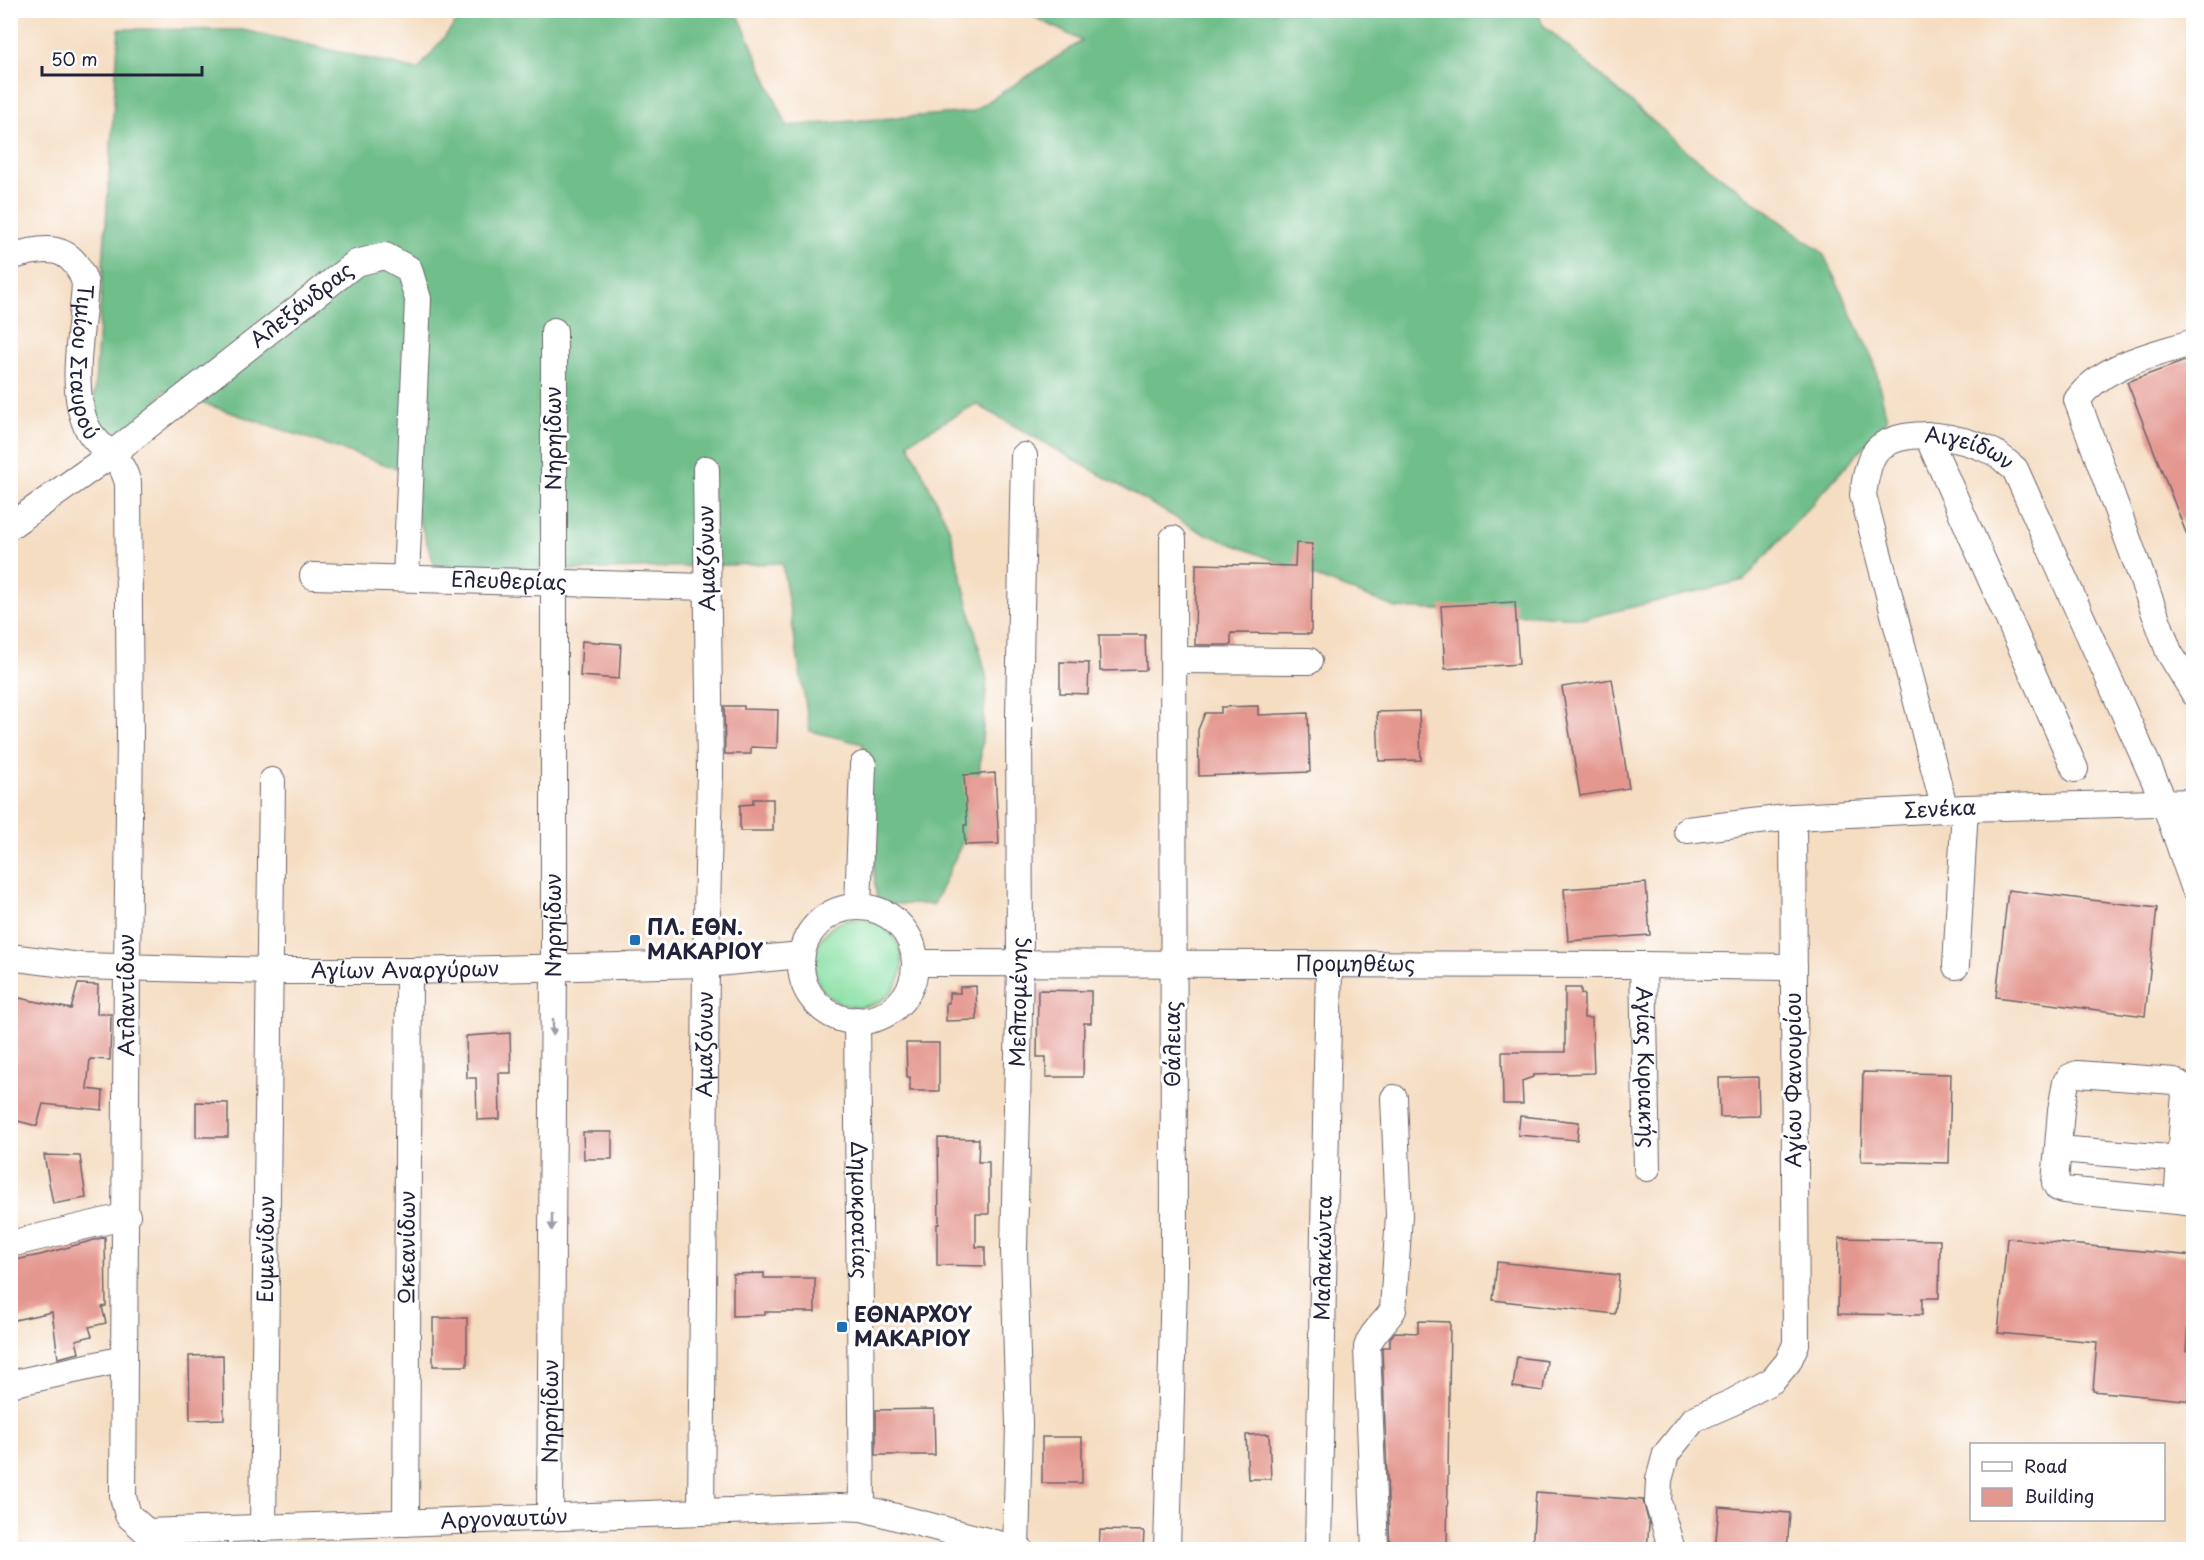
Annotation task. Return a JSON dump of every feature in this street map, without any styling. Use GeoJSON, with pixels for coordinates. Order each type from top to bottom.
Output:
{"type":"FeatureCollection","features":[{"type":"Feature","properties":{"kind":"street","name":"Τιμίου Σταυρού"},"geometry":{"type":"LineString","coordinates":[[10,257],[50,249],[69,257],[81,270],[85,283],[77,373],[79,406],[89,430],[109,456]]}},
{"type":"Feature","properties":{"kind":"street","name":"Αλεξάνδρας"},"geometry":{"type":"LineString","coordinates":[[10,526],[109,456],[356,263],[385,256],[409,269],[418,299],[406,578]]}},
{"type":"Feature","properties":{"kind":"street","name":"Νηρηίδων"},"geometry":{"type":"LineString","coordinates":[[550,1517],[554,969],[554,331]]}},
{"type":"Feature","properties":{"kind":"street"},"geometry":{"type":"LineString","coordinates":[[2193,342],[2134,360],[2099,377],[2087,386],[2078,400],[2169,652],[2193,693]]}},
{"type":"Feature","properties":{"kind":"street","name":"Αιγείδων"},"geometry":{"type":"LineString","coordinates":[[1956,966],[1955,809],[1863,495],[1866,472],[1879,448],[1908,435],[1927,435],[1971,444],[1995,453],[2015,470],[2166,804],[2193,887]]}},
{"type":"Feature","properties":{"kind":"street"},"geometry":{"type":"LineString","coordinates":[[1927,435],[2074,769]]}},
{"type":"Feature","properties":{"kind":"street","name":"Ατλαντίδων"},"geometry":{"type":"LineString","coordinates":[[109,456],[120,465],[128,483],[130,736],[123,1497],[128,1515],[147,1532]]}},
{"type":"Feature","properties":{"kind":"street","name":"Μελπομένης"},"geometry":{"type":"LineString","coordinates":[[1018,1549],[1019,1424],[1014,1250],[1020,963],[1019,715],[1024,456]]}},
{"type":"Feature","properties":{"kind":"street","name":"Αμαζόνων"},"geometry":{"type":"LineString","coordinates":[[701,1512],[710,771],[706,469]]}},
{"type":"Feature","properties":{"kind":"street","name":"Θάλειας"},"geometry":{"type":"LineString","coordinates":[[1167,1550],[1174,1281],[1173,539]]}},
{"type":"Feature","properties":{"kind":"street","name":"Ελευθερίας"},"geometry":{"type":"LineString","coordinates":[[312,576],[707,586]]}},
{"type":"Feature","properties":{"kind":"street"},"geometry":{"type":"LineString","coordinates":[[1174,660],[1309,661]]}},
{"type":"Feature","properties":{"kind":"street"},"geometry":{"type":"LineString","coordinates":[[858,907],[862,765]]}},
{"type":"Feature","properties":{"kind":"street","name":"Ευμενίδων"},"geometry":{"type":"LineString","coordinates":[[263,1528],[272,782]]}},
{"type":"Feature","properties":{"kind":"street","name":"Σενέκα"},"geometry":{"type":"LineString","coordinates":[[1687,830],[1793,817],[1955,809],[2193,802]]}},
{"type":"Feature","properties":{"kind":"street","name":"Αγίου Φανουρίου"},"geometry":{"type":"LineString","coordinates":[[1672,1550],[1658,1502],[1659,1480],[1666,1454],[1694,1419],[1733,1402],[1773,1380],[1788,1362],[1796,1344],[1793,817]]}},
{"type":"Feature","properties":{"kind":"street"},"geometry":{"type":"LineString","coordinates":[[858,907],[872,908],[889,915],[903,928],[912,945],[915,963],[912,982],[903,998],[890,1011],[873,1019],[857,1020],[836,1016],[820,1006],[808,991],[802,974],[801,955],[809,935],[820,921],[836,911],[858,907]]}},
{"type":"Feature","properties":{"kind":"street","name":"Αγίων Αναργύρων"},"geometry":{"type":"LineString","coordinates":[[10,957],[80,966],[271,971],[409,971],[706,964],[801,955]]}},
{"type":"Feature","properties":{"kind":"street","name":"Προμηθέως"},"geometry":{"type":"LineString","coordinates":[[915,963],[1643,965],[1794,968]]}},
{"type":"Feature","properties":{"kind":"street","name":"Μαλακώντα"},"geometry":{"type":"LineString","coordinates":[[1318,1550],[1329,964]]}},
{"type":"Feature","properties":{"kind":"street","name":"Αγίας Κυριακής"},"geometry":{"type":"LineString","coordinates":[[1643,965],[1647,1168]]}},
{"type":"Feature","properties":{"kind":"street","name":"Ωκεανίδων"},"geometry":{"type":"LineString","coordinates":[[406,1523],[409,971]]}},
{"type":"Feature","properties":{"kind":"street","name":"Δημοκρατίας"},"geometry":{"type":"LineString","coordinates":[[857,1020],[862,1508]]}},
{"type":"Feature","properties":{"kind":"street"},"geometry":{"type":"LineString","coordinates":[[2077,1074],[2174,1082],[2182,1086],[2185,1093],[2187,1159],[2185,1202],[2058,1188],[2055,1183],[2062,1101],[2066,1082],[2077,1074]]}},
{"type":"Feature","properties":{"kind":"street"},"geometry":{"type":"LineString","coordinates":[[1375,1550],[1367,1347],[1370,1337],[1386,1321],[1393,1310],[1399,1215],[1394,1098]]}},
{"type":"Feature","properties":{"kind":"street"},"geometry":{"type":"LineString","coordinates":[[2058,1149],[2187,1159]]}},
{"type":"Feature","properties":{"kind":"street"},"geometry":{"type":"LineString","coordinates":[[10,1244],[127,1216]]}},
{"type":"Feature","properties":{"kind":"street"},"geometry":{"type":"LineString","coordinates":[[10,1384],[124,1359]]}},
{"type":"Feature","properties":{"kind":"street"},"geometry":{"type":"LineString","coordinates":[[862,1508],[1018,1549]]}},
{"type":"Feature","properties":{"kind":"street","name":"Αργοναυτών"},"geometry":{"type":"LineString","coordinates":[[147,1532],[862,1508]]}},
{"type":"Feature","properties":{"kind":"green space"},"geometry":{"type":"Polygon","coordinates":[[[466,10],[714,10],[739,17],[787,126],[972,112],[1082,41],[1023,11],[1538,11],[1542,24],[1688,152],[1823,253],[1874,362],[1887,420],[1744,580],[1587,618],[1396,608],[1201,532],[976,404],[908,442],[949,528],[987,679],[977,800],[968,830],[934,904],[877,904],[863,744],[810,731],[782,563],[438,575],[402,470],[164,390],[130,447],[92,429],[119,29],[243,30],[418,70],[466,10]]]}},
{"type":"Feature","properties":{"kind":"green space"},"geometry":{"type":"Polygon","coordinates":[[[858,919],[883,926],[895,938],[902,963],[895,988],[883,1000],[858,1007],[833,1000],[821,988],[814,963],[821,938],[833,926],[858,919]]]}},
{"type":"Feature","properties":{"kind":"building"},"geometry":{"type":"Polygon","coordinates":[[[2193,358],[2193,548],[2192,548],[2127,382],[2193,358]]]}},
{"type":"Feature","properties":{"kind":"building"},"geometry":{"type":"Polygon","coordinates":[[[1296,543],[1312,544],[1311,634],[1231,633],[1231,645],[1195,645],[1196,564],[1295,566],[1296,543]]]}},
{"type":"Feature","properties":{"kind":"building"},"geometry":{"type":"Polygon","coordinates":[[[1515,602],[1519,664],[1445,669],[1441,606],[1515,602]]]}},
{"type":"Feature","properties":{"kind":"building"},"geometry":{"type":"Polygon","coordinates":[[[1099,635],[1145,635],[1146,670],[1100,671],[1099,635]]]}},
{"type":"Feature","properties":{"kind":"building"},"geometry":{"type":"Polygon","coordinates":[[[582,641],[621,644],[619,679],[580,676],[582,641]]]}},
{"type":"Feature","properties":{"kind":"building"},"geometry":{"type":"Polygon","coordinates":[[[1060,662],[1089,663],[1088,694],[1060,693],[1060,662]]]}},
{"type":"Feature","properties":{"kind":"building"},"geometry":{"type":"Polygon","coordinates":[[[1612,679],[1629,788],[1580,796],[1562,687],[1612,679]]]}},
{"type":"Feature","properties":{"kind":"building"},"geometry":{"type":"Polygon","coordinates":[[[724,706],[778,710],[777,748],[751,747],[751,754],[725,754],[724,706]]]}},
{"type":"Feature","properties":{"kind":"building"},"geometry":{"type":"Polygon","coordinates":[[[1258,706],[1258,715],[1308,713],[1310,772],[1199,776],[1198,730],[1205,713],[1221,713],[1221,707],[1258,706]]]}},
{"type":"Feature","properties":{"kind":"building"},"geometry":{"type":"Polygon","coordinates":[[[1419,711],[1421,760],[1379,761],[1377,712],[1419,711]]]}},
{"type":"Feature","properties":{"kind":"building"},"geometry":{"type":"Polygon","coordinates":[[[995,773],[999,844],[965,845],[964,825],[967,825],[964,775],[995,773]]]}},
{"type":"Feature","properties":{"kind":"building"},"geometry":{"type":"Polygon","coordinates":[[[753,799],[773,799],[773,831],[740,831],[740,805],[753,804],[753,799]]]}},
{"type":"Feature","properties":{"kind":"building"},"geometry":{"type":"Polygon","coordinates":[[[1646,883],[1650,935],[1568,941],[1564,889],[1646,883]]]}},
{"type":"Feature","properties":{"kind":"building"},"geometry":{"type":"Polygon","coordinates":[[[2008,890],[2157,908],[2145,1016],[1996,997],[2008,890]]]}},
{"type":"Feature","properties":{"kind":"building"},"geometry":{"type":"Polygon","coordinates":[[[78,984],[98,985],[97,1014],[111,1014],[110,1060],[90,1059],[87,1089],[103,1091],[102,1110],[43,1104],[37,1126],[10,1119],[10,996],[71,1009],[78,984]]]}},
{"type":"Feature","properties":{"kind":"building"},"geometry":{"type":"Polygon","coordinates":[[[976,986],[977,1020],[946,1021],[946,1003],[949,1003],[949,993],[960,993],[960,987],[976,986]]]}},
{"type":"Feature","properties":{"kind":"building"},"geometry":{"type":"Polygon","coordinates":[[[1565,988],[1581,988],[1581,994],[1584,994],[1584,1018],[1592,1018],[1594,1073],[1533,1075],[1522,1081],[1523,1104],[1503,1104],[1502,1052],[1565,1052],[1565,988]]]}},
{"type":"Feature","properties":{"kind":"building"},"geometry":{"type":"Polygon","coordinates":[[[1038,990],[1091,991],[1091,1023],[1084,1023],[1083,1077],[1046,1077],[1046,1057],[1037,1057],[1038,990]]]}},
{"type":"Feature","properties":{"kind":"building"},"geometry":{"type":"Polygon","coordinates":[[[510,1033],[511,1073],[499,1073],[500,1119],[477,1120],[476,1078],[467,1078],[466,1036],[510,1033]]]}},
{"type":"Feature","properties":{"kind":"building"},"geometry":{"type":"Polygon","coordinates":[[[906,1043],[939,1043],[939,1091],[910,1091],[910,1077],[907,1077],[906,1043]]]}},
{"type":"Feature","properties":{"kind":"building"},"geometry":{"type":"Polygon","coordinates":[[[1863,1072],[1951,1074],[1949,1163],[1861,1161],[1863,1072]]]}},
{"type":"Feature","properties":{"kind":"building"},"geometry":{"type":"Polygon","coordinates":[[[1758,1077],[1759,1116],[1720,1117],[1719,1078],[1758,1077]]]}},
{"type":"Feature","properties":{"kind":"building"},"geometry":{"type":"Polygon","coordinates":[[[196,1102],[228,1103],[228,1137],[196,1137],[196,1102]]]}},
{"type":"Feature","properties":{"kind":"building"},"geometry":{"type":"Polygon","coordinates":[[[1520,1116],[1579,1122],[1577,1140],[1518,1135],[1520,1116]]]}},
{"type":"Feature","properties":{"kind":"building"},"geometry":{"type":"Polygon","coordinates":[[[583,1132],[612,1132],[612,1159],[584,1159],[583,1132]]]}},
{"type":"Feature","properties":{"kind":"building"},"geometry":{"type":"Polygon","coordinates":[[[938,1138],[979,1139],[978,1162],[989,1162],[989,1214],[976,1214],[976,1247],[985,1247],[985,1266],[937,1265],[938,1138]]]}},
{"type":"Feature","properties":{"kind":"building"},"geometry":{"type":"Polygon","coordinates":[[[44,1155],[80,1156],[86,1198],[53,1204],[44,1155]]]}},
{"type":"Feature","properties":{"kind":"building"},"geometry":{"type":"Polygon","coordinates":[[[105,1237],[106,1306],[102,1307],[106,1323],[89,1327],[92,1336],[76,1340],[79,1353],[58,1358],[52,1312],[10,1321],[10,1261],[105,1237]]]}},
{"type":"Feature","properties":{"kind":"building"},"geometry":{"type":"Polygon","coordinates":[[[1839,1238],[1940,1240],[1939,1298],[1922,1298],[1922,1315],[1838,1314],[1839,1238]]]}},
{"type":"Feature","properties":{"kind":"building"},"geometry":{"type":"Polygon","coordinates":[[[2007,1238],[2193,1256],[2186,1351],[2193,1351],[2193,1401],[2093,1391],[2097,1342],[1998,1333],[2007,1238]]]}},
{"type":"Feature","properties":{"kind":"building"},"geometry":{"type":"Polygon","coordinates":[[[1497,1262],[1619,1275],[1615,1314],[1493,1300],[1497,1262]]]}},
{"type":"Feature","properties":{"kind":"building"},"geometry":{"type":"Polygon","coordinates":[[[764,1273],[764,1278],[815,1278],[815,1312],[765,1312],[765,1315],[733,1316],[733,1274],[764,1273]]]}},
{"type":"Feature","properties":{"kind":"building"},"geometry":{"type":"Polygon","coordinates":[[[433,1318],[467,1318],[467,1366],[433,1366],[433,1318]]]}},
{"type":"Feature","properties":{"kind":"building"},"geometry":{"type":"Polygon","coordinates":[[[1418,1321],[1450,1322],[1447,1550],[1390,1550],[1382,1349],[1390,1347],[1390,1338],[1395,1332],[1418,1333],[1418,1321]]]}},
{"type":"Feature","properties":{"kind":"building"},"geometry":{"type":"Polygon","coordinates":[[[223,1355],[224,1419],[190,1420],[189,1356],[223,1355]]]}},
{"type":"Feature","properties":{"kind":"building"},"geometry":{"type":"Polygon","coordinates":[[[1517,1357],[1547,1361],[1543,1391],[1513,1387],[1517,1357]]]}},
{"type":"Feature","properties":{"kind":"building"},"geometry":{"type":"Polygon","coordinates":[[[934,1409],[935,1455],[876,1455],[876,1410],[934,1409]]]}},
{"type":"Feature","properties":{"kind":"building"},"geometry":{"type":"Polygon","coordinates":[[[1269,1434],[1271,1479],[1248,1479],[1246,1435],[1269,1434]]]}},
{"type":"Feature","properties":{"kind":"building"},"geometry":{"type":"Polygon","coordinates":[[[1042,1437],[1082,1437],[1082,1483],[1042,1483],[1042,1437]]]}},
{"type":"Feature","properties":{"kind":"building"},"geometry":{"type":"Polygon","coordinates":[[[1536,1492],[1643,1500],[1649,1524],[1647,1550],[1532,1550],[1536,1492]]]}},
{"type":"Feature","properties":{"kind":"building"},"geometry":{"type":"Polygon","coordinates":[[[1719,1507],[1790,1513],[1787,1550],[1715,1550],[1719,1507]]]}},
{"type":"Feature","properties":{"kind":"building"},"geometry":{"type":"Polygon","coordinates":[[[1100,1530],[1144,1531],[1143,1550],[1099,1550],[1100,1530]]]}},
{"type":"Feature","properties":{"kind":"place","name":"ΠΛ. ΕΘΝ. ΜΑΚΑΡΙΟΥ"},"geometry":{"type":"Point","coordinates":[635,940]}},
{"type":"Feature","properties":{"kind":"place","name":"ΕΘΝΑΡΧΟΥ ΜΑΚΑΡΙΟΥ"},"geometry":{"type":"Point","coordinates":[842,1327]}}]}
